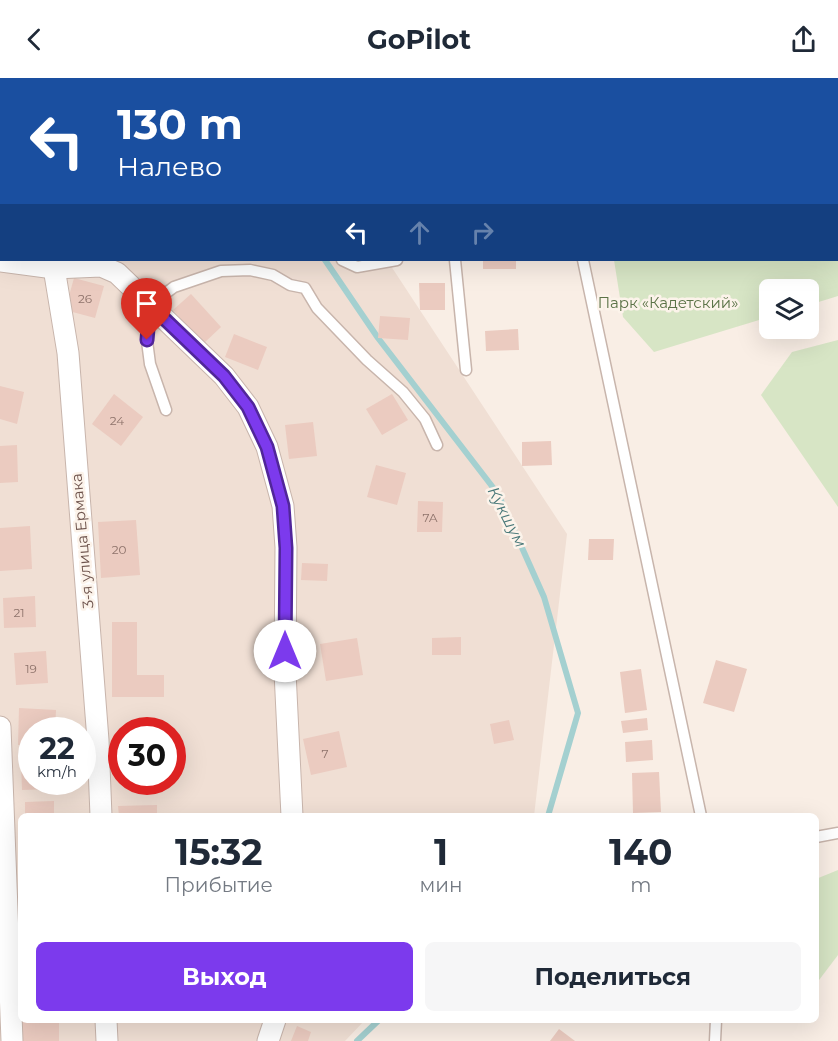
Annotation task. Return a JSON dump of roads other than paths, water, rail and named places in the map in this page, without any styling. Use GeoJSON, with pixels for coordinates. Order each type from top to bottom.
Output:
{"type":"FeatureCollection","features":[{"type":"Feature","properties":{"kind":"street"},"geometry":{"type":"LineString","coordinates":[[0,261],[54,268],[100,266],[117,273],[224,376],[248,407],[267,447],[283,506],[286,548],[285,672],[292,813]]}},
{"type":"Feature","properties":{"kind":"street","name":"3-я улица Ермака"},"geometry":{"type":"LineString","coordinates":[[54,268],[68,353],[98,740],[101,813]]}},
{"type":"Feature","properties":{"kind":"street"},"geometry":{"type":"LineString","coordinates":[[0,727],[12,1041]]}},
{"type":"Feature","properties":{"kind":"street"},"geometry":{"type":"LineString","coordinates":[[106,1023],[107,1041]]}},
{"type":"Feature","properties":{"kind":"street"},"geometry":{"type":"LineString","coordinates":[[268,1041],[274,1023]]}},
{"type":"Feature","properties":{"kind":"lane"},"geometry":{"type":"LineString","coordinates":[[344,261],[357,267],[391,261]]}},
{"type":"Feature","properties":{"kind":"lane"},"geometry":{"type":"LineString","coordinates":[[455,261],[466,370]]}},
{"type":"Feature","properties":{"kind":"lane"},"geometry":{"type":"LineString","coordinates":[[583,261],[700,813]]}},
{"type":"Feature","properties":{"kind":"lane"},"geometry":{"type":"LineString","coordinates":[[166,410],[150,364],[147,340],[150,305],[174,287],[221,271],[250,270],[273,275],[290,285],[305,288],[317,308],[367,360],[403,392],[425,418],[436,445]]}},
{"type":"Feature","properties":{"kind":"lane"},"geometry":{"type":"LineString","coordinates":[[819,836],[838,833]]}},
{"type":"Feature","properties":{"kind":"lane"},"geometry":{"type":"LineString","coordinates":[[715,1041],[716,1023]]}},
{"type":"Feature","properties":{"kind":"waterway","name":"Кукшум"},"geometry":{"type":"LineString","coordinates":[[326,261],[378,338],[498,494],[544,597],[578,713],[549,813]]}},
{"type":"Feature","properties":{"kind":"waterway","name":"Кукшум"},"geometry":{"type":"LineString","coordinates":[[357,1041],[376,1023]]}},
{"type":"Feature","properties":{"kind":"park label","name":"Парк «Кадетский»"},"geometry":{"type":"Point","coordinates":[668,302]}}]}
